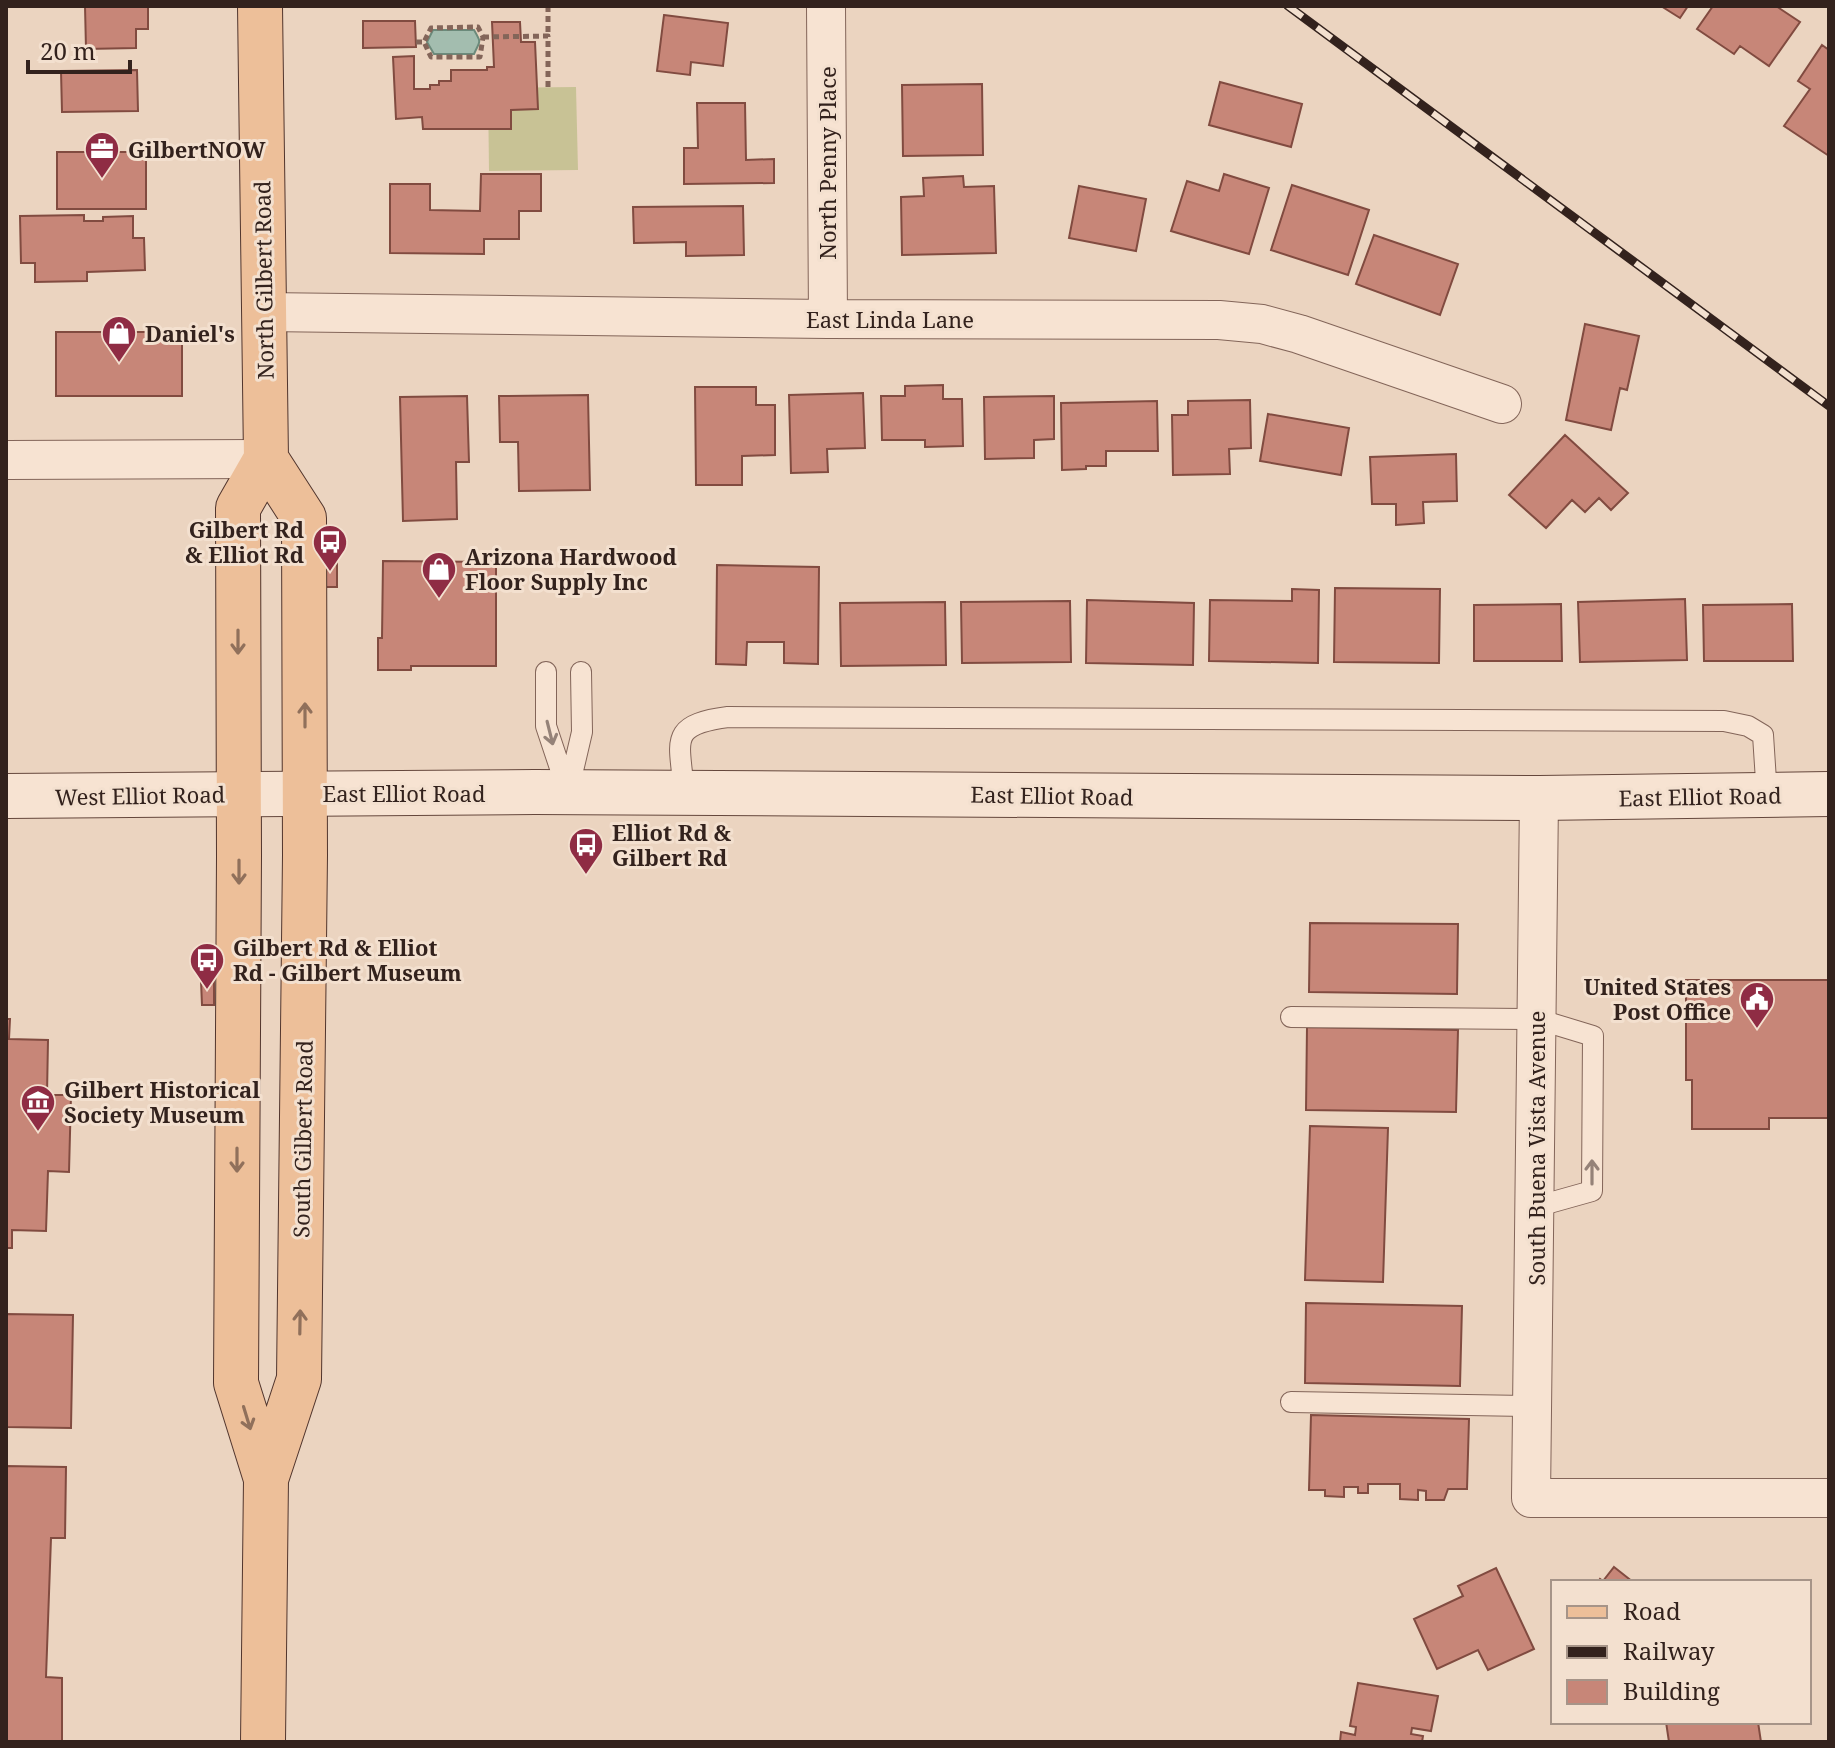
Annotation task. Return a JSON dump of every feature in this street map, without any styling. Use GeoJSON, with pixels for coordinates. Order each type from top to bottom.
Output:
{"type":"FeatureCollection","features":[{"type":"Feature","properties":{"kind":"main road","name":"North Gilbert Road"},"geometry":{"type":"LineString","coordinates":[[260,6],[266,459]]}},
{"type":"Feature","properties":{"kind":"main road"},"geometry":{"type":"LineString","coordinates":[[266,459],[304,518],[273,794],[238,508],[266,459]]}},
{"type":"Feature","properties":{"kind":"main road","name":"East Elliot Road"},"geometry":{"type":"LineString","coordinates":[[273,794],[684,792],[1539,798],[1829,794]]}},
{"type":"Feature","properties":{"kind":"main road","name":"West Elliot Road"},"geometry":{"type":"LineString","coordinates":[[6,796],[273,794]]}},
{"type":"Feature","properties":{"kind":"main road","name":"South Gilbert Road"},"geometry":{"type":"LineString","coordinates":[[266,1479],[236,1383],[273,794]]}},
{"type":"Feature","properties":{"kind":"main road","name":"South Gilbert Road"},"geometry":{"type":"LineString","coordinates":[[263,1742],[266,1479],[299,1379],[273,794]]}},
{"type":"Feature","properties":{"kind":"street","name":"North Penny Place"},"geometry":{"type":"LineString","coordinates":[[826,6],[828,319]]}},
{"type":"Feature","properties":{"kind":"street","name":"East Linda Lane"},"geometry":{"type":"LineString","coordinates":[[264,312],[1219,320],[1262,324],[1502,404]]}},
{"type":"Feature","properties":{"kind":"street"},"geometry":{"type":"LineString","coordinates":[[6,460],[266,459]]}},
{"type":"Feature","properties":{"kind":"street","name":"South Buena Vista Avenue"},"geometry":{"type":"LineString","coordinates":[[1539,798],[1531,1498],[1829,1498]]}},
{"type":"Feature","properties":{"kind":"lane"},"geometry":{"type":"LineString","coordinates":[[546,672],[546,726],[568,792]]}},
{"type":"Feature","properties":{"kind":"lane"},"geometry":{"type":"LineString","coordinates":[[568,792],[582,732],[581,672]]}},
{"type":"Feature","properties":{"kind":"lane"},"geometry":{"type":"LineString","coordinates":[[684,792],[680,739],[686,729],[699,721],[728,717],[1724,721],[1748,726],[1763,735],[1767,796]]}},
{"type":"Feature","properties":{"kind":"lane"},"geometry":{"type":"LineString","coordinates":[[1291,1017],[1537,1019],[1593,1036],[1592,1191],[1535,1207]]}},
{"type":"Feature","properties":{"kind":"lane"},"geometry":{"type":"LineString","coordinates":[[1291,1402],[1532,1406]]}},
{"type":"Feature","properties":{"kind":"path"},"geometry":{"type":"LineString","coordinates":[[548,6],[548,88]]}},
{"type":"Feature","properties":{"kind":"path"},"geometry":{"type":"LineString","coordinates":[[478,27],[483,37],[480,57],[431,57],[424,42],[431,28],[478,27]]}},
{"type":"Feature","properties":{"kind":"path"},"geometry":{"type":"LineString","coordinates":[[483,37],[548,36]]}},
{"type":"Feature","properties":{"kind":"path"},"geometry":{"type":"LineString","coordinates":[[416,42],[424,42]]}},
{"type":"Feature","properties":{"kind":"shaded area"},"geometry":{"type":"Polygon","coordinates":[[[433,30],[474,30],[479,44],[474,54],[434,54],[427,42],[433,30]]]}},
{"type":"Feature","properties":{"kind":"shaded area"},"geometry":{"type":"Polygon","coordinates":[[[576,87],[578,170],[489,171],[488,88],[576,87]]]}},
{"type":"Feature","properties":{"kind":"building"},"geometry":{"type":"Polygon","coordinates":[[[85,6],[148,6],[148,29],[136,29],[136,48],[86,49],[85,6]]]}},
{"type":"Feature","properties":{"kind":"building"},"geometry":{"type":"Polygon","coordinates":[[[1661,6],[1688,6],[1680,18],[1661,6]]]}},
{"type":"Feature","properties":{"kind":"building"},"geometry":{"type":"Polygon","coordinates":[[[1713,6],[1776,6],[1800,22],[1769,66],[1740,46],[1734,54],[1697,29],[1713,6]]]}},
{"type":"Feature","properties":{"kind":"building"},"geometry":{"type":"Polygon","coordinates":[[[664,15],[728,23],[723,66],[691,62],[690,75],[657,71],[664,15]]]}},
{"type":"Feature","properties":{"kind":"building"},"geometry":{"type":"Polygon","coordinates":[[[363,21],[415,21],[416,47],[363,48],[363,21]]]}},
{"type":"Feature","properties":{"kind":"building"},"geometry":{"type":"Polygon","coordinates":[[[492,22],[520,22],[521,42],[535,42],[538,109],[511,110],[511,129],[423,129],[422,117],[396,119],[393,57],[414,56],[414,89],[430,89],[430,85],[439,85],[439,81],[451,81],[451,70],[487,70],[487,67],[494,67],[492,22]]]}},
{"type":"Feature","properties":{"kind":"building"},"geometry":{"type":"Polygon","coordinates":[[[1822,45],[1829,50],[1829,156],[1784,126],[1810,89],[1798,81],[1822,45]]]}},
{"type":"Feature","properties":{"kind":"building"},"geometry":{"type":"Polygon","coordinates":[[[137,70],[138,111],[62,112],[61,71],[137,70]]]}},
{"type":"Feature","properties":{"kind":"building"},"geometry":{"type":"Polygon","coordinates":[[[1220,82],[1302,104],[1291,147],[1209,125],[1220,82]]]}},
{"type":"Feature","properties":{"kind":"building"},"geometry":{"type":"Polygon","coordinates":[[[982,84],[983,155],[903,156],[902,85],[982,84]]]}},
{"type":"Feature","properties":{"kind":"building"},"geometry":{"type":"Polygon","coordinates":[[[697,103],[745,103],[746,160],[774,159],[774,183],[684,184],[684,148],[698,148],[697,103]]]}},
{"type":"Feature","properties":{"kind":"building","name":"GilbertNOW"},"geometry":{"type":"Polygon","coordinates":[[[57,152],[146,152],[146,209],[57,209],[57,152]]]}},
{"type":"Feature","properties":{"kind":"building"},"geometry":{"type":"Polygon","coordinates":[[[481,174],[541,174],[541,211],[519,211],[519,239],[484,239],[484,254],[390,253],[390,184],[430,184],[430,210],[480,211],[481,174]]]}},
{"type":"Feature","properties":{"kind":"building"},"geometry":{"type":"Polygon","coordinates":[[[1224,174],[1269,188],[1249,254],[1171,231],[1187,181],[1219,191],[1224,174]]]}},
{"type":"Feature","properties":{"kind":"building"},"geometry":{"type":"Polygon","coordinates":[[[963,176],[964,187],[994,186],[996,253],[902,255],[901,197],[924,196],[923,178],[963,176]]]}},
{"type":"Feature","properties":{"kind":"building"},"geometry":{"type":"Polygon","coordinates":[[[1292,185],[1369,210],[1348,275],[1271,250],[1292,185]]]}},
{"type":"Feature","properties":{"kind":"building"},"geometry":{"type":"Polygon","coordinates":[[[1079,186],[1146,199],[1136,251],[1069,238],[1079,186]]]}},
{"type":"Feature","properties":{"kind":"building"},"geometry":{"type":"Polygon","coordinates":[[[743,206],[744,255],[686,256],[686,242],[634,243],[633,207],[743,206]]]}},
{"type":"Feature","properties":{"kind":"building"},"geometry":{"type":"Polygon","coordinates":[[[84,215],[84,221],[133,216],[133,238],[144,238],[145,270],[87,272],[87,281],[35,282],[35,263],[21,263],[20,216],[84,215]]]}},
{"type":"Feature","properties":{"kind":"building"},"geometry":{"type":"Polygon","coordinates":[[[1374,235],[1458,264],[1440,315],[1356,284],[1374,235]]]}},
{"type":"Feature","properties":{"kind":"building"},"geometry":{"type":"Polygon","coordinates":[[[1585,324],[1639,336],[1627,390],[1620,388],[1611,430],[1566,420],[1585,324]]]}},
{"type":"Feature","properties":{"kind":"building","name":"Daniel's"},"geometry":{"type":"Polygon","coordinates":[[[56,332],[182,332],[182,396],[56,396],[56,332]]]}},
{"type":"Feature","properties":{"kind":"building"},"geometry":{"type":"Polygon","coordinates":[[[943,385],[943,399],[962,399],[963,446],[925,447],[925,440],[882,440],[881,396],[905,396],[905,386],[943,385]]]}},
{"type":"Feature","properties":{"kind":"building"},"geometry":{"type":"Polygon","coordinates":[[[695,387],[756,387],[756,405],[775,405],[775,455],[742,456],[742,485],[696,485],[695,387]]]}},
{"type":"Feature","properties":{"kind":"building"},"geometry":{"type":"Polygon","coordinates":[[[863,393],[865,448],[827,449],[828,472],[791,473],[789,395],[863,393]]]}},
{"type":"Feature","properties":{"kind":"building"},"geometry":{"type":"Polygon","coordinates":[[[588,395],[590,490],[519,491],[518,442],[500,442],[499,396],[588,395]]]}},
{"type":"Feature","properties":{"kind":"building"},"geometry":{"type":"Polygon","coordinates":[[[467,396],[469,462],[456,462],[457,519],[403,521],[400,397],[467,396]]]}},
{"type":"Feature","properties":{"kind":"building"},"geometry":{"type":"Polygon","coordinates":[[[1054,396],[1054,439],[1034,440],[1034,458],[985,459],[984,397],[1054,396]]]}},
{"type":"Feature","properties":{"kind":"building"},"geometry":{"type":"Polygon","coordinates":[[[1250,400],[1251,448],[1229,449],[1230,474],[1173,475],[1172,415],[1188,415],[1188,401],[1250,400]]]}},
{"type":"Feature","properties":{"kind":"building"},"geometry":{"type":"Polygon","coordinates":[[[1157,401],[1158,451],[1106,451],[1106,466],[1062,470],[1061,403],[1157,401]]]}},
{"type":"Feature","properties":{"kind":"building"},"geometry":{"type":"Polygon","coordinates":[[[1268,414],[1349,428],[1341,475],[1260,461],[1268,414]]]}},
{"type":"Feature","properties":{"kind":"building"},"geometry":{"type":"Polygon","coordinates":[[[1565,435],[1628,493],[1611,510],[1599,498],[1585,512],[1572,500],[1546,528],[1509,495],[1565,435]]]}},
{"type":"Feature","properties":{"kind":"building"},"geometry":{"type":"Polygon","coordinates":[[[1456,454],[1457,501],[1423,502],[1424,523],[1396,525],[1396,504],[1372,504],[1370,457],[1456,454]]]}},
{"type":"Feature","properties":{"kind":"building"},"geometry":{"type":"Polygon","coordinates":[[[325,559],[337,559],[337,587],[325,587],[325,559]]]}},
{"type":"Feature","properties":{"kind":"building","name":"Arizona Hardwood Floor Supply Inc"},"geometry":{"type":"Polygon","coordinates":[[[383,561],[496,562],[496,666],[411,666],[411,670],[378,670],[378,638],[382,638],[383,561]]]}},
{"type":"Feature","properties":{"kind":"building"},"geometry":{"type":"Polygon","coordinates":[[[717,565],[819,567],[818,664],[784,663],[784,642],[747,642],[746,665],[716,664],[717,565]]]}},
{"type":"Feature","properties":{"kind":"building"},"geometry":{"type":"Polygon","coordinates":[[[1335,588],[1440,589],[1439,663],[1334,662],[1335,588]]]}},
{"type":"Feature","properties":{"kind":"building"},"geometry":{"type":"Polygon","coordinates":[[[1292,589],[1319,590],[1318,663],[1209,661],[1210,600],[1292,601],[1292,589]]]}},
{"type":"Feature","properties":{"kind":"building"},"geometry":{"type":"Polygon","coordinates":[[[1685,599],[1687,660],[1580,662],[1578,602],[1685,599]]]}},
{"type":"Feature","properties":{"kind":"building"},"geometry":{"type":"Polygon","coordinates":[[[1087,600],[1194,603],[1193,665],[1086,663],[1087,600]]]}},
{"type":"Feature","properties":{"kind":"building"},"geometry":{"type":"Polygon","coordinates":[[[1070,601],[1071,662],[962,663],[961,602],[1070,601]]]}},
{"type":"Feature","properties":{"kind":"building"},"geometry":{"type":"Polygon","coordinates":[[[945,602],[946,665],[841,666],[840,603],[945,602]]]}},
{"type":"Feature","properties":{"kind":"building"},"geometry":{"type":"Polygon","coordinates":[[[1561,604],[1562,661],[1474,661],[1474,605],[1561,604]]]}},
{"type":"Feature","properties":{"kind":"building"},"geometry":{"type":"Polygon","coordinates":[[[1792,604],[1793,661],[1704,661],[1703,605],[1792,604]]]}},
{"type":"Feature","properties":{"kind":"building"},"geometry":{"type":"Polygon","coordinates":[[[1310,923],[1458,924],[1457,994],[1309,992],[1310,923]]]}},
{"type":"Feature","properties":{"kind":"building","name":"United States Post Office"},"geometry":{"type":"Polygon","coordinates":[[[1686,980],[1829,980],[1829,1118],[1769,1118],[1769,1129],[1692,1129],[1692,1080],[1686,1080],[1686,980]]]}},
{"type":"Feature","properties":{"kind":"building"},"geometry":{"type":"Polygon","coordinates":[[[201,981],[214,981],[214,1005],[202,1005],[201,981]]]}},
{"type":"Feature","properties":{"kind":"building","name":"Gilbert Historical Society Museum"},"geometry":{"type":"Polygon","coordinates":[[[6,1019],[10,1019],[9,1039],[48,1040],[47,1095],[71,1095],[69,1172],[48,1171],[46,1231],[12,1230],[12,1248],[6,1248],[6,1019]]]}},
{"type":"Feature","properties":{"kind":"building"},"geometry":{"type":"Polygon","coordinates":[[[1307,1027],[1458,1030],[1456,1112],[1306,1110],[1307,1027]]]}},
{"type":"Feature","properties":{"kind":"building"},"geometry":{"type":"Polygon","coordinates":[[[1310,1126],[1388,1128],[1383,1282],[1305,1280],[1310,1126]]]}},
{"type":"Feature","properties":{"kind":"building"},"geometry":{"type":"Polygon","coordinates":[[[1306,1303],[1462,1306],[1460,1386],[1305,1383],[1306,1303]]]}},
{"type":"Feature","properties":{"kind":"building"},"geometry":{"type":"Polygon","coordinates":[[[6,1314],[73,1315],[71,1428],[6,1427],[6,1314]]]}},
{"type":"Feature","properties":{"kind":"building"},"geometry":{"type":"Polygon","coordinates":[[[1311,1415],[1469,1419],[1467,1489],[1448,1489],[1444,1500],[1426,1500],[1426,1491],[1418,1490],[1418,1500],[1400,1499],[1400,1484],[1368,1484],[1368,1493],[1358,1493],[1358,1487],[1344,1487],[1344,1497],[1325,1496],[1325,1490],[1309,1490],[1311,1415]]]}},
{"type":"Feature","properties":{"kind":"building"},"geometry":{"type":"Polygon","coordinates":[[[6,1466],[66,1467],[65,1538],[51,1538],[46,1677],[62,1678],[62,1742],[6,1742],[6,1466]]]}},
{"type":"Feature","properties":{"kind":"building"},"geometry":{"type":"Polygon","coordinates":[[[1614,1567],[1630,1580],[1604,1580],[1614,1567]]]}},
{"type":"Feature","properties":{"kind":"building"},"geometry":{"type":"Polygon","coordinates":[[[1496,1568],[1534,1649],[1488,1670],[1478,1650],[1437,1669],[1414,1619],[1463,1596],[1458,1586],[1496,1568]]]}},
{"type":"Feature","properties":{"kind":"building"},"geometry":{"type":"Polygon","coordinates":[[[1358,1683],[1438,1696],[1431,1731],[1412,1728],[1411,1734],[1423,1736],[1422,1742],[1340,1742],[1341,1732],[1355,1735],[1356,1727],[1350,1726],[1358,1683]]]}},
{"type":"Feature","properties":{"kind":"building"},"geometry":{"type":"Polygon","coordinates":[[[1666,1724],[1758,1724],[1761,1742],[1669,1742],[1666,1724]]]}},
{"type":"Feature","properties":{"kind":"railway"},"geometry":{"type":"LineString","coordinates":[[1288,6],[1829,406]]}},
{"type":"Feature","properties":{"kind":"place","name":"GilbertNOW"},"geometry":{"type":"Point","coordinates":[102,180]}},
{"type":"Feature","properties":{"kind":"place","name":"Daniel's"},"geometry":{"type":"Point","coordinates":[119,364]}},
{"type":"Feature","properties":{"kind":"place","name":"Gilbert Rd & Elliot Rd"},"geometry":{"type":"Point","coordinates":[330,573]}},
{"type":"Feature","properties":{"kind":"place","name":"Arizona Hardwood Floor Supply Inc"},"geometry":{"type":"Point","coordinates":[439,600]}},
{"type":"Feature","properties":{"kind":"place","name":"Elliot Rd & Gilbert Rd"},"geometry":{"type":"Point","coordinates":[586,876]}},
{"type":"Feature","properties":{"kind":"place","name":"Gilbert Rd & Elliot Rd - Gilbert Museum"},"geometry":{"type":"Point","coordinates":[207,991]}},
{"type":"Feature","properties":{"kind":"place","name":"United States Post Office"},"geometry":{"type":"Point","coordinates":[1757,1030]}},
{"type":"Feature","properties":{"kind":"place","name":"Gilbert Historical Society Museum"},"geometry":{"type":"Point","coordinates":[38,1133]}}]}
